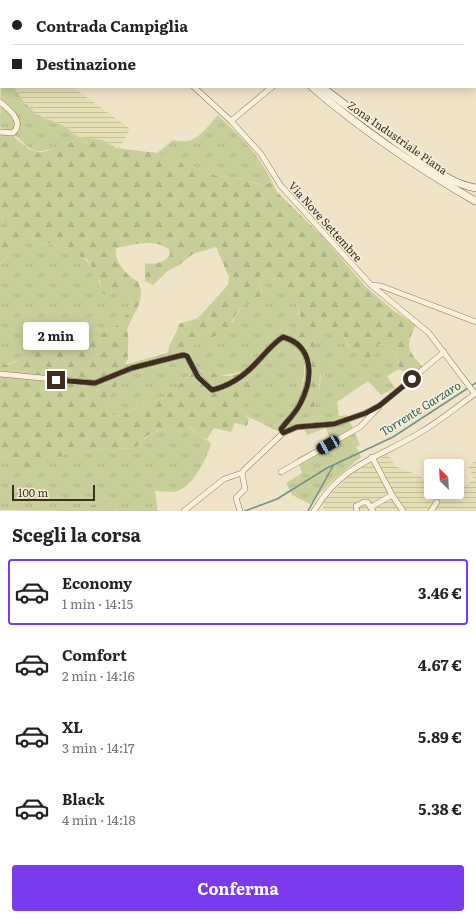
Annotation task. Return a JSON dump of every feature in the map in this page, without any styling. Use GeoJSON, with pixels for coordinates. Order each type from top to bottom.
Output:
{"type":"FeatureCollection","features":[{"type":"Feature","properties":{"kind":"main road","name":"Zona Industriale Piana"},"geometry":{"type":"LineString","coordinates":[[313,88],[330,103],[385,143],[424,170],[476,202]]}},
{"type":"Feature","properties":{"kind":"main road","name":"Zona Industriale Piana"},"geometry":{"type":"LineString","coordinates":[[323,88],[353,112],[446,177],[466,187],[476,188]]}},
{"type":"Feature","properties":{"kind":"main road"},"geometry":{"type":"LineString","coordinates":[[476,192],[476,202]]}},
{"type":"Feature","properties":{"kind":"street","name":"Via Nove Settembre"},"geometry":{"type":"LineString","coordinates":[[195,88],[231,121],[261,154],[281,186],[371,286],[394,306],[419,323],[476,393]]}},
{"type":"Feature","properties":{"kind":"street"},"geometry":{"type":"LineString","coordinates":[[231,121],[271,88]]}},
{"type":"Feature","properties":{"kind":"street"},"geometry":{"type":"LineString","coordinates":[[0,102],[14,113],[17,125],[17,129],[13,133],[0,132]]}},
{"type":"Feature","properties":{"kind":"street"},"geometry":{"type":"LineString","coordinates":[[371,286],[381,286],[476,322]]}},
{"type":"Feature","properties":{"kind":"street"},"geometry":{"type":"LineString","coordinates":[[0,374],[95,383],[132,368],[183,355],[187,356],[198,377],[212,390],[224,387],[236,380],[256,364],[274,343],[283,337],[302,347],[306,356],[308,378],[307,390],[300,405],[281,429],[283,433]]}},
{"type":"Feature","properties":{"kind":"street"},"geometry":{"type":"LineString","coordinates":[[184,511],[224,479],[242,473],[283,433],[297,427],[334,424],[358,416],[379,406],[444,352]]}},
{"type":"Feature","properties":{"kind":"street"},"geometry":{"type":"LineString","coordinates":[[316,510],[324,495],[351,469],[422,432],[476,393]]}},
{"type":"Feature","properties":{"kind":"street"},"geometry":{"type":"LineString","coordinates":[[281,472],[360,427],[378,410],[379,406]]}},
{"type":"Feature","properties":{"kind":"street"},"geometry":{"type":"LineString","coordinates":[[372,457],[392,495],[403,511]]}},
{"type":"Feature","properties":{"kind":"street"},"geometry":{"type":"LineString","coordinates":[[240,511],[236,498],[244,489],[242,473]]}},
{"type":"Feature","properties":{"kind":"street"},"geometry":{"type":"LineString","coordinates":[[357,511],[356,506],[364,502],[367,502],[372,509],[392,495]]}},
{"type":"Feature","properties":{"kind":"street"},"geometry":{"type":"LineString","coordinates":[[430,511],[437,502]]}},
{"type":"Feature","properties":{"kind":"shaded area"},"geometry":{"type":"Polygon","coordinates":[[[15,88],[74,88],[130,129],[119,148],[103,140],[78,137],[66,127],[36,114],[24,102],[15,88]]]}},
{"type":"Feature","properties":{"kind":"shaded area"},"geometry":{"type":"Polygon","coordinates":[[[388,454],[395,466],[420,476],[424,480],[424,499],[464,499],[464,486],[475,480],[468,466],[476,461],[476,511],[325,511],[323,508],[324,501],[352,473],[388,454]]]}},
{"type":"Feature","properties":{"kind":"green space"},"geometry":{"type":"Polygon","coordinates":[[[1,88],[15,88],[24,102],[36,114],[66,127],[78,137],[72,142],[59,147],[44,151],[35,151],[14,135],[0,127],[1,88]]]}},
{"type":"Feature","properties":{"kind":"green space"},"geometry":{"type":"Polygon","coordinates":[[[218,115],[255,154],[272,182],[264,185],[231,177],[217,176],[157,153],[173,140],[188,141],[198,136],[218,115]]]}},
{"type":"Feature","properties":{"kind":"green space"},"geometry":{"type":"Polygon","coordinates":[[[0,128],[11,134],[26,147],[37,152],[45,152],[67,144],[74,141],[78,137],[103,140],[116,148],[157,153],[217,176],[231,177],[264,185],[272,182],[277,192],[322,236],[365,286],[394,311],[416,325],[409,345],[412,354],[425,370],[414,377],[399,369],[394,352],[388,347],[379,344],[374,354],[366,361],[361,359],[354,352],[341,332],[332,328],[320,332],[313,340],[320,361],[319,391],[313,409],[305,413],[298,410],[297,405],[305,370],[299,344],[301,322],[300,314],[294,299],[284,286],[262,275],[258,278],[262,292],[260,299],[263,305],[261,309],[246,303],[242,305],[226,330],[202,343],[168,353],[179,324],[198,318],[228,285],[229,277],[216,247],[193,254],[179,265],[168,271],[153,285],[145,281],[145,263],[152,264],[162,262],[170,255],[169,249],[149,243],[116,248],[119,263],[125,272],[138,282],[141,295],[138,306],[127,330],[128,359],[116,388],[106,400],[104,406],[109,414],[119,416],[146,403],[164,398],[196,370],[227,376],[239,373],[245,369],[253,372],[260,387],[249,400],[243,403],[241,411],[249,419],[247,426],[235,423],[231,432],[214,428],[207,439],[199,437],[189,427],[173,427],[159,430],[147,436],[136,448],[71,451],[32,471],[15,466],[13,462],[0,454],[0,362],[4,360],[5,365],[37,350],[67,346],[87,327],[103,331],[112,329],[128,313],[132,307],[132,304],[126,289],[121,287],[109,295],[100,293],[100,281],[87,259],[79,256],[74,251],[66,247],[55,247],[50,243],[33,243],[24,238],[0,264],[0,235],[5,233],[9,228],[0,214],[0,128]]]}},
{"type":"Feature","properties":{"kind":"green space"},"geometry":{"type":"Polygon","coordinates":[[[0,214],[9,228],[5,233],[0,235],[0,214]]]}},
{"type":"Feature","properties":{"kind":"green space"},"geometry":{"type":"Polygon","coordinates":[[[24,238],[40,244],[50,243],[55,247],[66,247],[78,253],[94,269],[99,281],[99,286],[115,290],[121,287],[126,289],[131,300],[132,307],[112,329],[103,331],[87,327],[67,346],[47,348],[5,365],[4,361],[0,362],[0,264],[24,238]]]}},
{"type":"Feature","properties":{"kind":"green space"},"geometry":{"type":"Polygon","coordinates":[[[263,275],[275,280],[291,292],[297,304],[304,343],[304,371],[300,391],[313,409],[319,391],[320,378],[317,353],[313,340],[320,332],[332,328],[341,332],[349,347],[355,351],[359,357],[379,344],[391,349],[396,355],[397,359],[399,369],[387,376],[395,388],[381,395],[368,381],[337,402],[339,416],[347,415],[360,445],[356,447],[361,457],[330,483],[310,504],[292,495],[286,483],[302,473],[297,458],[331,441],[326,428],[307,435],[303,425],[289,432],[279,432],[250,418],[241,411],[243,403],[249,400],[241,372],[219,376],[201,370],[190,374],[174,391],[164,398],[146,403],[119,416],[109,414],[104,406],[106,398],[116,388],[124,365],[202,343],[233,321],[242,305],[247,303],[261,309],[263,305],[260,299],[262,291],[258,278],[263,275]]]}},
{"type":"Feature","properties":{"kind":"green space"},"geometry":{"type":"Polygon","coordinates":[[[184,425],[211,444],[203,464],[188,484],[175,492],[155,491],[158,511],[117,511],[106,498],[91,506],[75,511],[0,510],[0,454],[13,462],[49,462],[71,451],[136,448],[141,442],[157,431],[169,427],[184,425]]]}},
{"type":"Feature","properties":{"kind":"green space"},"geometry":{"type":"Polygon","coordinates":[[[106,498],[117,511],[75,511],[91,506],[106,498]]]}},
{"type":"Feature","properties":{"kind":"waterway","name":"Torrente Garzaro"},"geometry":{"type":"LineString","coordinates":[[471,386],[476,383]]}},
{"type":"Feature","properties":{"kind":"waterway","name":"Torrente Garzaro"},"geometry":{"type":"LineString","coordinates":[[245,511],[277,499],[327,468],[393,437],[468,388]]}},
{"type":"Feature","properties":{"kind":"waterway"},"geometry":{"type":"LineString","coordinates":[[308,511],[333,466]]}},
{"type":"Feature","properties":{"kind":"route"},"geometry":{"type":"LineString","coordinates":[[56,380],[95,383],[132,368],[183,355],[187,356],[198,377],[212,390],[224,387],[236,380],[256,364],[274,343],[283,337],[302,347],[306,356],[308,378],[307,390],[300,405],[281,429],[283,433],[297,427],[334,424],[366,413],[379,406],[412,379]]}}]}
